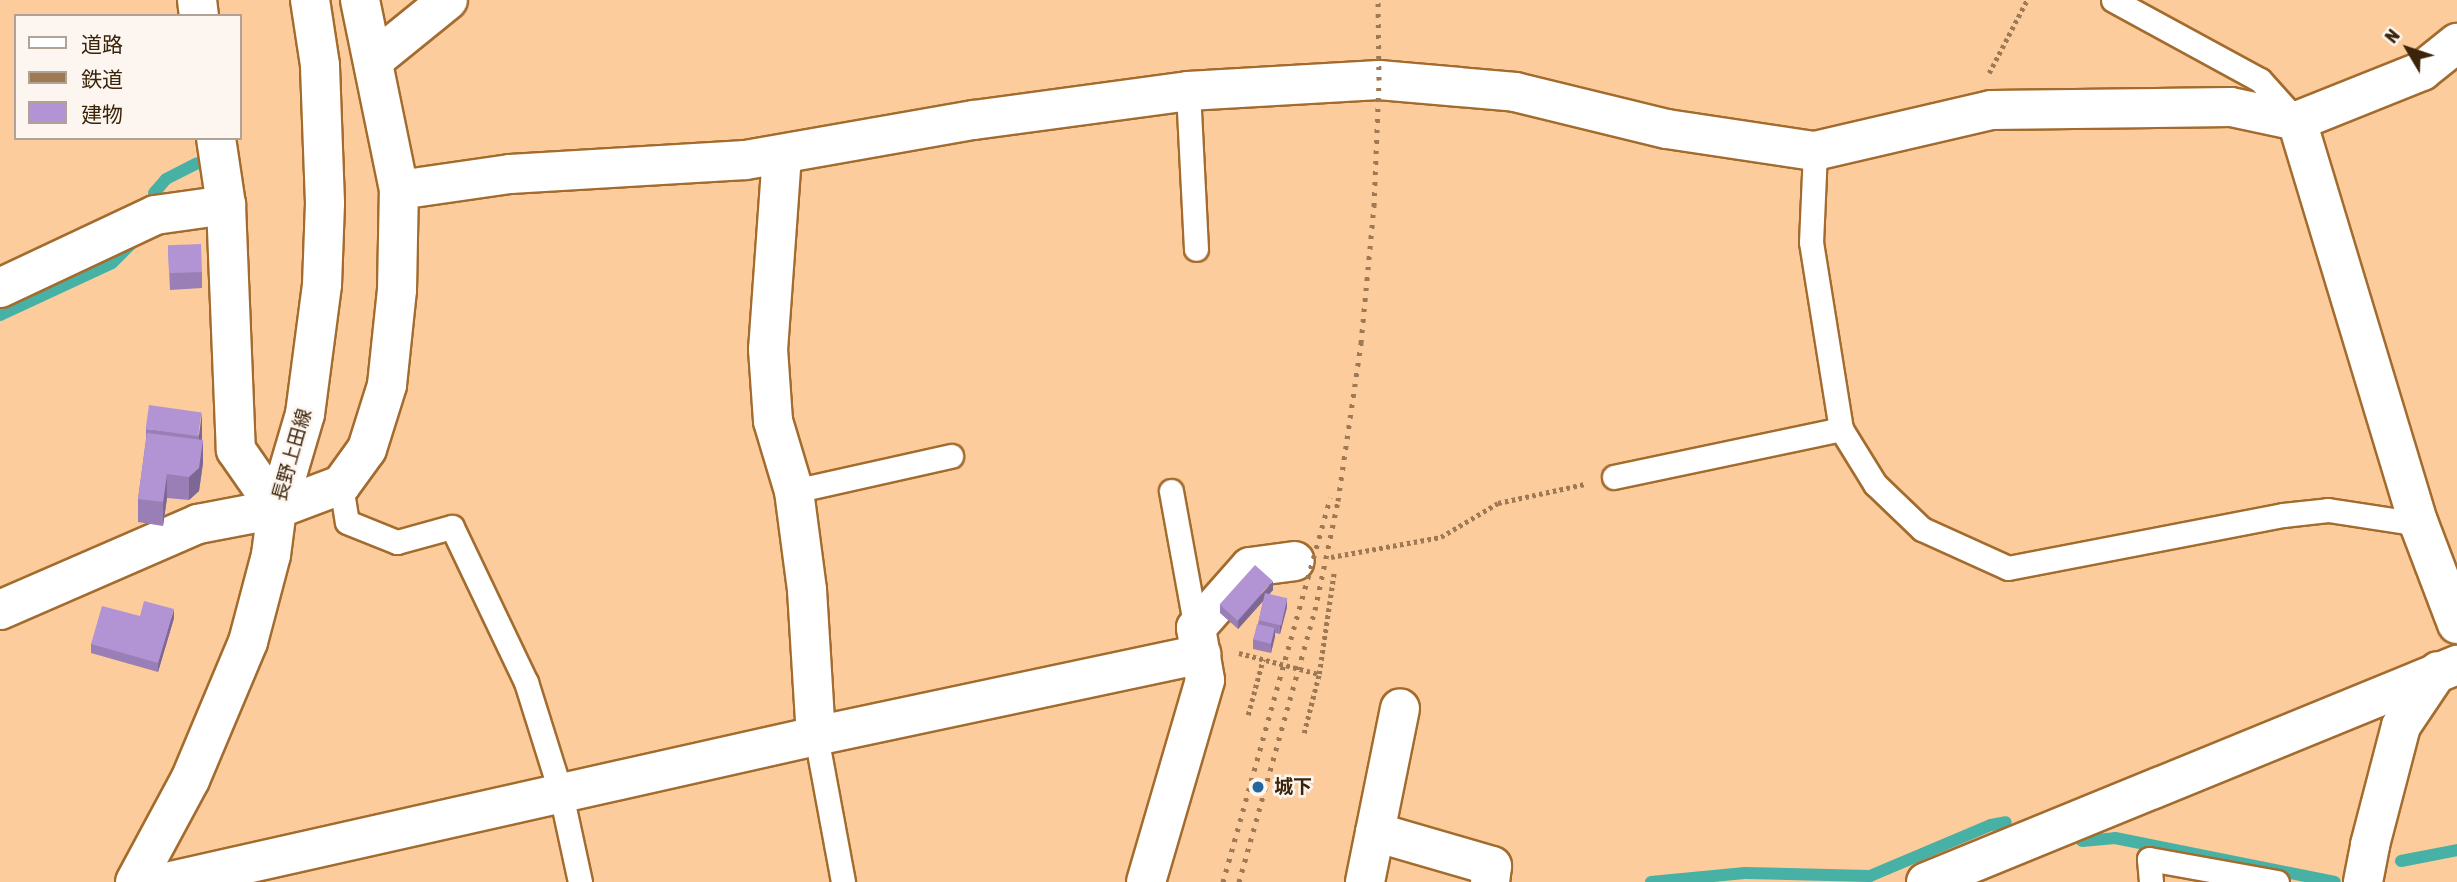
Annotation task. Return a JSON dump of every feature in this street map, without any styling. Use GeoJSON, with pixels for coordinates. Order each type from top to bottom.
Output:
{"type":"FeatureCollection","features":[{"type":"Feature","properties":{"kind":"street","name":"長野上田線"},"geometry":{"type":"LineString","coordinates":[[155,878],[190,780],[248,642],[271,555],[277,509],[305,414],[323,285],[325,203],[320,65],[310,0]]}},
{"type":"Feature","properties":{"kind":"street"},"geometry":{"type":"LineString","coordinates":[[0,610],[198,524],[277,509],[341,485],[367,449],[387,385],[397,290],[399,190],[360,0]]}},
{"type":"Feature","properties":{"kind":"street"},"geometry":{"type":"LineString","coordinates":[[374,60],[448,0]]}},
{"type":"Feature","properties":{"kind":"street"},"geometry":{"type":"LineString","coordinates":[[399,190],[510,174],[746,160],[974,120],[1188,91],[1380,80],[1515,92],[1667,129],[1815,152],[1991,110],[2231,107],[2297,121],[2422,71],[2457,43]]}},
{"type":"Feature","properties":{"kind":"street"},"geometry":{"type":"LineString","coordinates":[[2297,121],[2419,524],[2457,624]]}},
{"type":"Feature","properties":{"kind":"street"},"geometry":{"type":"LineString","coordinates":[[216,140],[226,205],[236,450],[277,509]]}},
{"type":"Feature","properties":{"kind":"street"},"geometry":{"type":"LineString","coordinates":[[782,155],[768,349],[773,421],[794,491],[807,590],[816,736]]}},
{"type":"Feature","properties":{"kind":"street"},"geometry":{"type":"LineString","coordinates":[[0,288],[155,215],[226,205]]}},
{"type":"Feature","properties":{"kind":"street"},"geometry":{"type":"LineString","coordinates":[[155,878],[561,794],[816,736],[1199,641],[1250,567],[1295,561]]}},
{"type":"Feature","properties":{"kind":"street"},"geometry":{"type":"LineString","coordinates":[[2363,882],[2401,726],[2447,669],[2457,639]]}},
{"type":"Feature","properties":{"kind":"street"},"geometry":{"type":"LineString","coordinates":[[1146,882],[1205,680],[1199,641]]}},
{"type":"Feature","properties":{"kind":"street"},"geometry":{"type":"LineString","coordinates":[[1926,882],[2447,669]]}},
{"type":"Feature","properties":{"kind":"street"},"geometry":{"type":"LineString","coordinates":[[1365,882],[1400,708]]}},
{"type":"Feature","properties":{"kind":"street"},"geometry":{"type":"LineString","coordinates":[[1375,832],[1492,866],[1490,882]]}},
{"type":"Feature","properties":{"kind":"lane"},"geometry":{"type":"LineString","coordinates":[[2113,0],[2260,80],[2297,121]]}},
{"type":"Feature","properties":{"kind":"lane"},"geometry":{"type":"LineString","coordinates":[[1188,91],[1196,249]]}},
{"type":"Feature","properties":{"kind":"lane"},"geometry":{"type":"LineString","coordinates":[[1815,152],[1811,242],[1841,429],[1875,484],[1922,529],[2008,568],[2283,515],[2328,510],[2419,524]]}},
{"type":"Feature","properties":{"kind":"lane"},"geometry":{"type":"LineString","coordinates":[[1614,477],[1841,429]]}},
{"type":"Feature","properties":{"kind":"lane"},"geometry":{"type":"LineString","coordinates":[[794,491],[951,456]]}},
{"type":"Feature","properties":{"kind":"lane"},"geometry":{"type":"LineString","coordinates":[[341,485],[348,522],[397,542],[452,527],[526,682],[561,794],[580,882]]}},
{"type":"Feature","properties":{"kind":"lane"},"geometry":{"type":"LineString","coordinates":[[1171,491],[1199,641]]}},
{"type":"Feature","properties":{"kind":"lane"},"geometry":{"type":"LineString","coordinates":[[816,736],[843,882]]}},
{"type":"Feature","properties":{"kind":"lane"},"geometry":{"type":"LineString","coordinates":[[2151,882],[2149,859],[2277,882]]}},
{"type":"Feature","properties":{"kind":"path"},"geometry":{"type":"LineString","coordinates":[[1991,110],[1985,80],[2027,0]]}},
{"type":"Feature","properties":{"kind":"path"},"geometry":{"type":"LineString","coordinates":[[1343,555],[1441,537],[1498,503],[1614,477]]}},
{"type":"Feature","properties":{"kind":"path"},"geometry":{"type":"LineString","coordinates":[[1304,733],[1320,674],[1336,557]]}},
{"type":"Feature","properties":{"kind":"path"},"geometry":{"type":"LineString","coordinates":[[1199,641],[1320,674]]}},
{"type":"Feature","properties":{"kind":"path"},"geometry":{"type":"LineString","coordinates":[[1248,715],[1263,659]]}},
{"type":"Feature","properties":{"kind":"building"},"geometry":{"type":"Polygon","coordinates":[[[201,244],[202,272],[169,273],[168,245],[201,244]]]}},
{"type":"Feature","properties":{"kind":"building"},"geometry":{"type":"Polygon","coordinates":[[[149,405],[201,412],[198,436],[146,429],[149,405]]]}},
{"type":"Feature","properties":{"kind":"building"},"geometry":{"type":"Polygon","coordinates":[[[147,433],[203,440],[199,468],[189,477],[167,474],[163,502],[138,499],[147,433]]]}},
{"type":"Feature","properties":{"kind":"building"},"geometry":{"type":"Polygon","coordinates":[[[1255,565],[1273,581],[1237,620],[1220,604],[1255,565]]]}},
{"type":"Feature","properties":{"kind":"building"},"geometry":{"type":"Polygon","coordinates":[[[1265,593],[1287,598],[1281,625],[1259,620],[1265,593]]]}},
{"type":"Feature","properties":{"kind":"building"},"geometry":{"type":"Polygon","coordinates":[[[144,601],[174,609],[158,663],[91,644],[102,606],[140,616],[144,601]]]}},
{"type":"Feature","properties":{"kind":"building"},"geometry":{"type":"Polygon","coordinates":[[[1257,624],[1275,628],[1271,644],[1253,640],[1257,624]]]}},
{"type":"Feature","properties":{"kind":"waterway"},"geometry":{"type":"LineString","coordinates":[[154,193],[166,179],[196,164]]}},
{"type":"Feature","properties":{"kind":"waterway"},"geometry":{"type":"LineString","coordinates":[[0,315],[112,263],[133,242]]}},
{"type":"Feature","properties":{"kind":"waterway"},"geometry":{"type":"LineString","coordinates":[[1651,882],[1745,873],[1870,876],[1991,825],[2006,822]]}},
{"type":"Feature","properties":{"kind":"waterway"},"geometry":{"type":"LineString","coordinates":[[2082,841],[2115,838],[2335,882]]}},
{"type":"Feature","properties":{"kind":"waterway"},"geometry":{"type":"LineString","coordinates":[[2401,861],[2457,850]]}},
{"type":"Feature","properties":{"kind":"railway"},"geometry":{"type":"LineString","coordinates":[[1239,882],[1315,610],[1338,501],[1361,343],[1374,206],[1379,80],[1378,0]]}},
{"type":"Feature","properties":{"kind":"railway"},"geometry":{"type":"LineString","coordinates":[[1223,882],[1330,498]]}},
{"type":"Feature","properties":{"kind":"place","name":"城下"},"geometry":{"type":"Point","coordinates":[1258,787]}}]}
